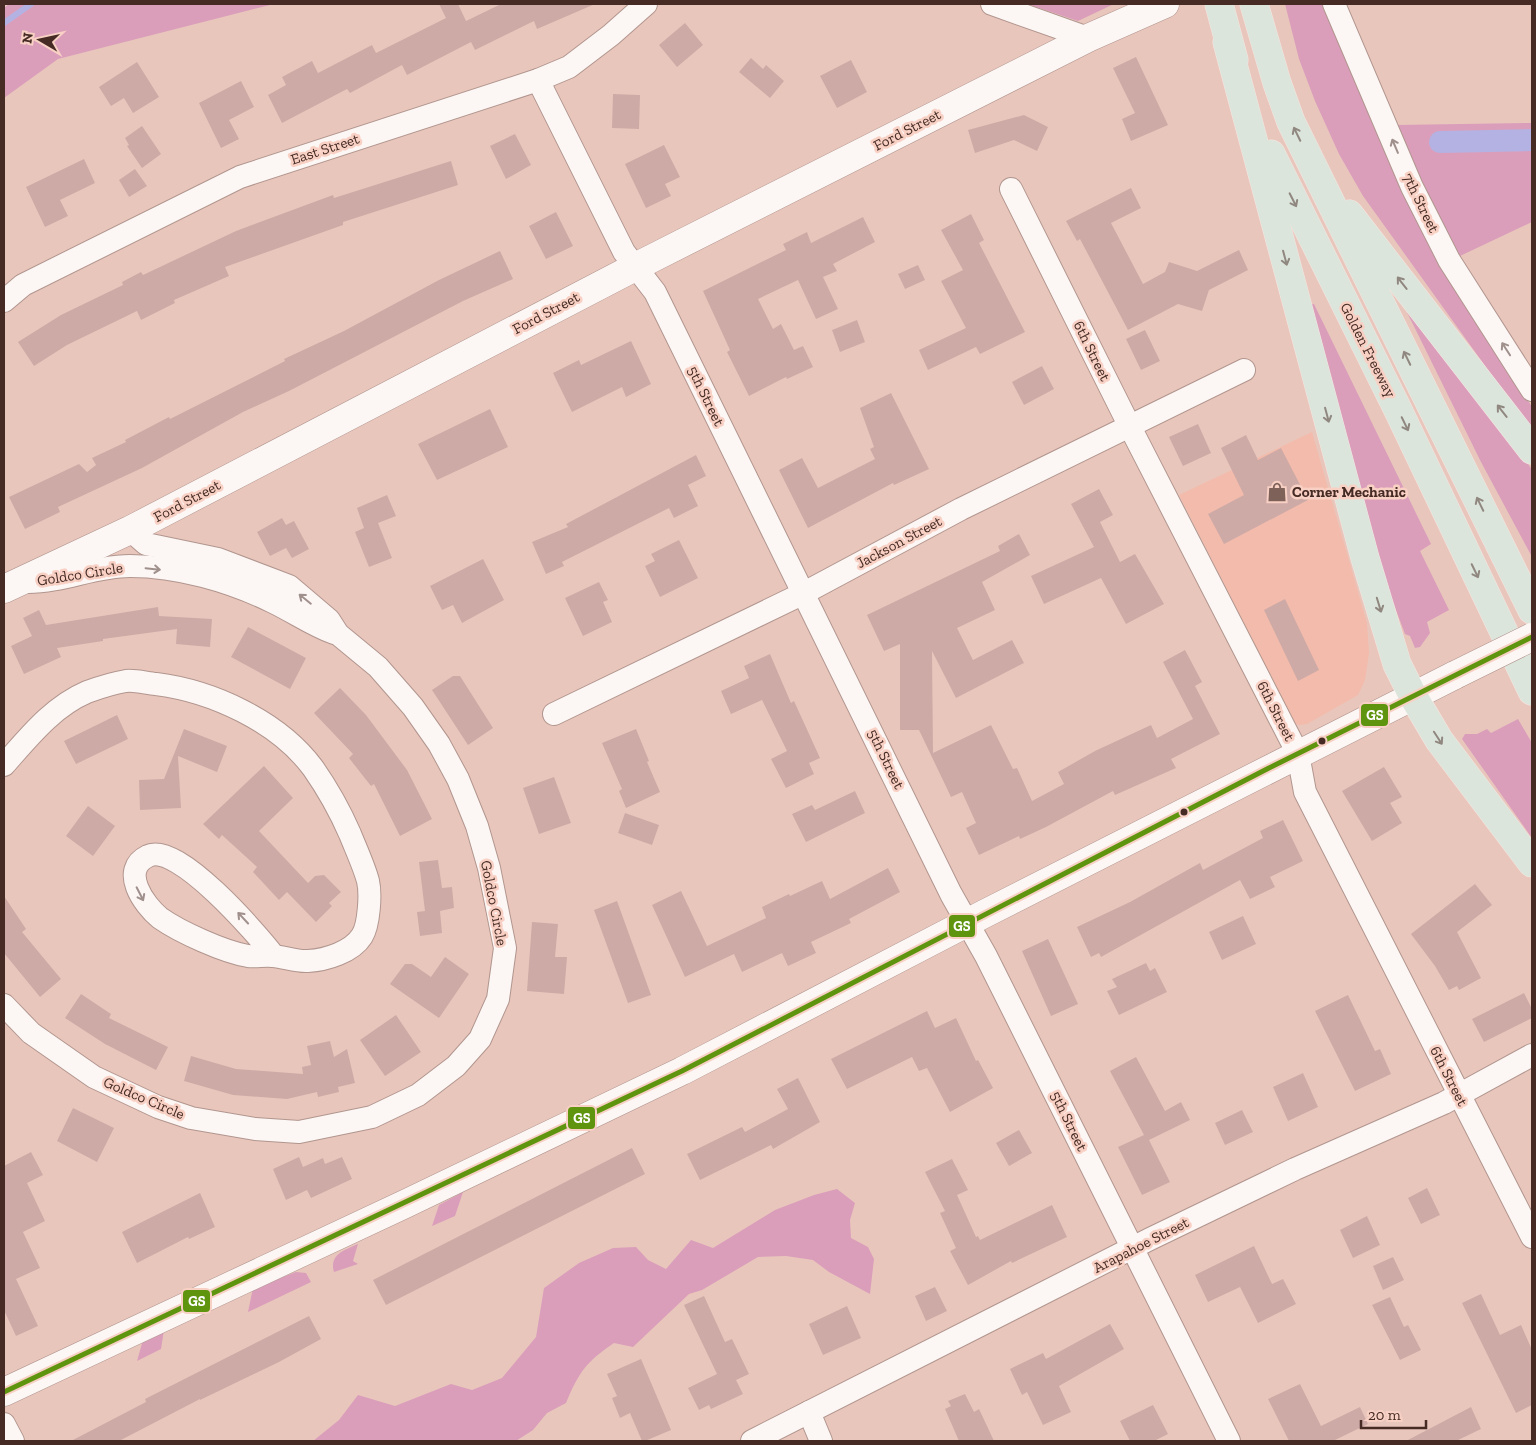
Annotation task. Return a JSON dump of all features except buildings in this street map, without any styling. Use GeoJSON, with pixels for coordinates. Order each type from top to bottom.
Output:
{"type":"FeatureCollection","features":[{"type":"Feature","properties":{"kind":"highway","name":"Golden Freeway"},"geometry":{"type":"LineString","coordinates":[[1219,4],[1227,42],[1249,102],[1278,171],[1398,410],[1532,691]]}},
{"type":"Feature","properties":{"kind":"highway","name":"Golden Freeway"},"geometry":{"type":"LineString","coordinates":[[1254,4],[1276,84],[1291,122],[1532,610]]}},
{"type":"Feature","properties":{"kind":"highway"},"geometry":{"type":"LineString","coordinates":[[1227,42],[1365,558],[1397,664],[1439,740],[1532,863]]}},
{"type":"Feature","properties":{"kind":"highway"},"geometry":{"type":"LineString","coordinates":[[1312,167],[1532,450]]}},
{"type":"Feature","properties":{"kind":"street","name":"East Street"},"geometry":{"type":"LineString","coordinates":[[4,301],[23,286],[240,177],[538,80],[569,67],[611,35],[646,4]]}},
{"type":"Feature","properties":{"kind":"street"},"geometry":{"type":"LineString","coordinates":[[992,4],[1088,38]]}},
{"type":"Feature","properties":{"kind":"street","name":"Ford Street"},"geometry":{"type":"LineString","coordinates":[[11,586],[130,530],[637,266],[1088,38],[1164,4]]}},
{"type":"Feature","properties":{"kind":"street","name":"7th Street"},"geometry":{"type":"LineString","coordinates":[[1334,4],[1412,187],[1449,260],[1532,390]]}},
{"type":"Feature","properties":{"kind":"street","name":"5th Street"},"geometry":{"type":"LineString","coordinates":[[538,80],[624,252],[651,284],[967,924],[984,951],[1054,1089],[1131,1250],[1229,1441]]}},
{"type":"Feature","properties":{"kind":"street","name":"6th Street"},"geometry":{"type":"LineString","coordinates":[[1011,189],[1129,425],[1298,754],[1305,792],[1532,1237]]}},
{"type":"Feature","properties":{"kind":"street","name":"Jackson Street"},"geometry":{"type":"LineString","coordinates":[[554,714],[804,593],[961,509],[1244,370]]}},
{"type":"Feature","properties":{"kind":"street","name":"Goldco Circle"},"geometry":{"type":"LineString","coordinates":[[130,530],[146,544],[218,559],[289,586],[329,620],[338,634]]}},
{"type":"Feature","properties":{"kind":"street","name":"Goldco Circle"},"geometry":{"type":"LineString","coordinates":[[4,1005],[31,1033],[94,1077],[158,1107],[191,1118],[255,1129],[299,1132],[372,1117],[418,1095],[462,1059],[480,1039],[498,999],[505,948],[489,868],[477,826],[458,779],[439,744],[412,707],[378,667],[338,634],[243,588],[193,574],[130,566],[106,568],[48,582],[11,586]]}},
{"type":"Feature","properties":{"kind":"street"},"geometry":{"type":"LineString","coordinates":[[4,1392],[405,1204],[682,1071],[1298,754],[1532,637]]}},
{"type":"Feature","properties":{"kind":"street"},"geometry":{"type":"LineString","coordinates":[[4,765],[40,725],[63,705],[87,692],[127,681],[180,687],[213,697],[253,717],[285,740],[312,766],[331,796],[349,832],[368,882],[369,908],[362,936],[348,948],[328,958],[306,962],[274,956],[247,956],[201,939],[161,918],[147,906],[137,891],[134,875],[139,863],[148,855],[162,854],[214,890],[244,919],[274,956]]}},
{"type":"Feature","properties":{"kind":"street","name":"Arapahoe Street"},"geometry":{"type":"LineString","coordinates":[[752,1441],[1295,1169],[1459,1095],[1532,1055]]}},
{"type":"Feature","properties":{"kind":"street"},"geometry":{"type":"LineString","coordinates":[[809,1412],[821,1441]]}},
{"type":"Feature","properties":{"kind":"street"},"geometry":{"type":"LineString","coordinates":[[4,1424],[13,1441]]}},
{"type":"Feature","properties":{"kind":"shaded area"},"geometry":{"type":"Polygon","coordinates":[[[9,4],[274,4],[58,59],[4,98],[4,8],[9,4]]]}},
{"type":"Feature","properties":{"kind":"shaded area"},"geometry":{"type":"Polygon","coordinates":[[[1027,4],[1114,4],[1078,21],[1027,4]]]}},
{"type":"Feature","properties":{"kind":"shaded area"},"geometry":{"type":"Polygon","coordinates":[[[1285,4],[1323,4],[1472,311],[1532,407],[1532,431],[1363,196],[1339,154],[1315,101],[1299,59],[1285,4]]]}},
{"type":"Feature","properties":{"kind":"shaded area"},"geometry":{"type":"Polygon","coordinates":[[[1532,123],[1532,222],[1460,256],[1426,194],[1396,125],[1532,123]]]}},
{"type":"Feature","properties":{"kind":"shaded area"},"geometry":{"type":"Polygon","coordinates":[[[1397,292],[1510,436],[1532,470],[1532,557],[1481,462],[1397,292]]]}},
{"type":"Feature","properties":{"kind":"shaded area"},"geometry":{"type":"Polygon","coordinates":[[[1314,304],[1431,544],[1420,551],[1449,610],[1427,622],[1430,633],[1420,647],[1415,648],[1410,636],[1405,634],[1371,544],[1308,305],[1314,304]]]}},
{"type":"Feature","properties":{"kind":"shaded area"},"geometry":{"type":"Polygon","coordinates":[[[1312,432],[1367,623],[1369,653],[1365,680],[1358,695],[1307,724],[1300,725],[1295,724],[1179,495],[1312,432]]]}},
{"type":"Feature","properties":{"kind":"shaded area"},"geometry":{"type":"Polygon","coordinates":[[[1518,719],[1532,743],[1532,838],[1462,739],[1465,734],[1477,734],[1487,729],[1491,733],[1518,719]]]}},
{"type":"Feature","properties":{"kind":"shaded area"},"geometry":{"type":"Polygon","coordinates":[[[837,1189],[855,1203],[850,1220],[851,1238],[868,1247],[874,1259],[870,1294],[829,1272],[813,1260],[786,1256],[758,1257],[702,1290],[689,1294],[633,1347],[614,1343],[604,1350],[584,1368],[566,1403],[547,1413],[533,1430],[516,1441],[313,1441],[339,1420],[358,1395],[395,1406],[451,1384],[472,1390],[502,1378],[536,1337],[544,1288],[579,1263],[613,1248],[636,1247],[648,1260],[666,1269],[691,1240],[713,1248],[775,1210],[814,1195],[837,1189]]]}},
{"type":"Feature","properties":{"kind":"shaded area"},"geometry":{"type":"Polygon","coordinates":[[[463,1192],[455,1216],[432,1226],[439,1205],[463,1192]]]}},
{"type":"Feature","properties":{"kind":"shaded area"},"geometry":{"type":"Polygon","coordinates":[[[358,1244],[353,1261],[358,1264],[334,1272],[333,1266],[336,1257],[343,1251],[358,1244]]]}},
{"type":"Feature","properties":{"kind":"shaded area"},"geometry":{"type":"Polygon","coordinates":[[[296,1272],[306,1273],[311,1282],[248,1312],[253,1288],[296,1272]]]}},
{"type":"Feature","properties":{"kind":"shaded area"},"geometry":{"type":"Polygon","coordinates":[[[164,1330],[161,1349],[137,1361],[143,1340],[164,1330]]]}},
{"type":"Feature","properties":{"kind":"waterway"},"geometry":{"type":"LineString","coordinates":[[4,23],[31,4]]}},
{"type":"Feature","properties":{"kind":"waterway"},"geometry":{"type":"LineString","coordinates":[[1440,142],[1532,140]]}},
{"type":"Feature","properties":{"kind":"transit line","name":"GS"},"geometry":{"type":"LineString","coordinates":[[4,1392],[682,1071],[1267,769],[1532,637]]}},
{"type":"Feature","properties":{"kind":"place","name":"Corner Mechanic"},"geometry":{"type":"Point","coordinates":[1277,492]}}]}
